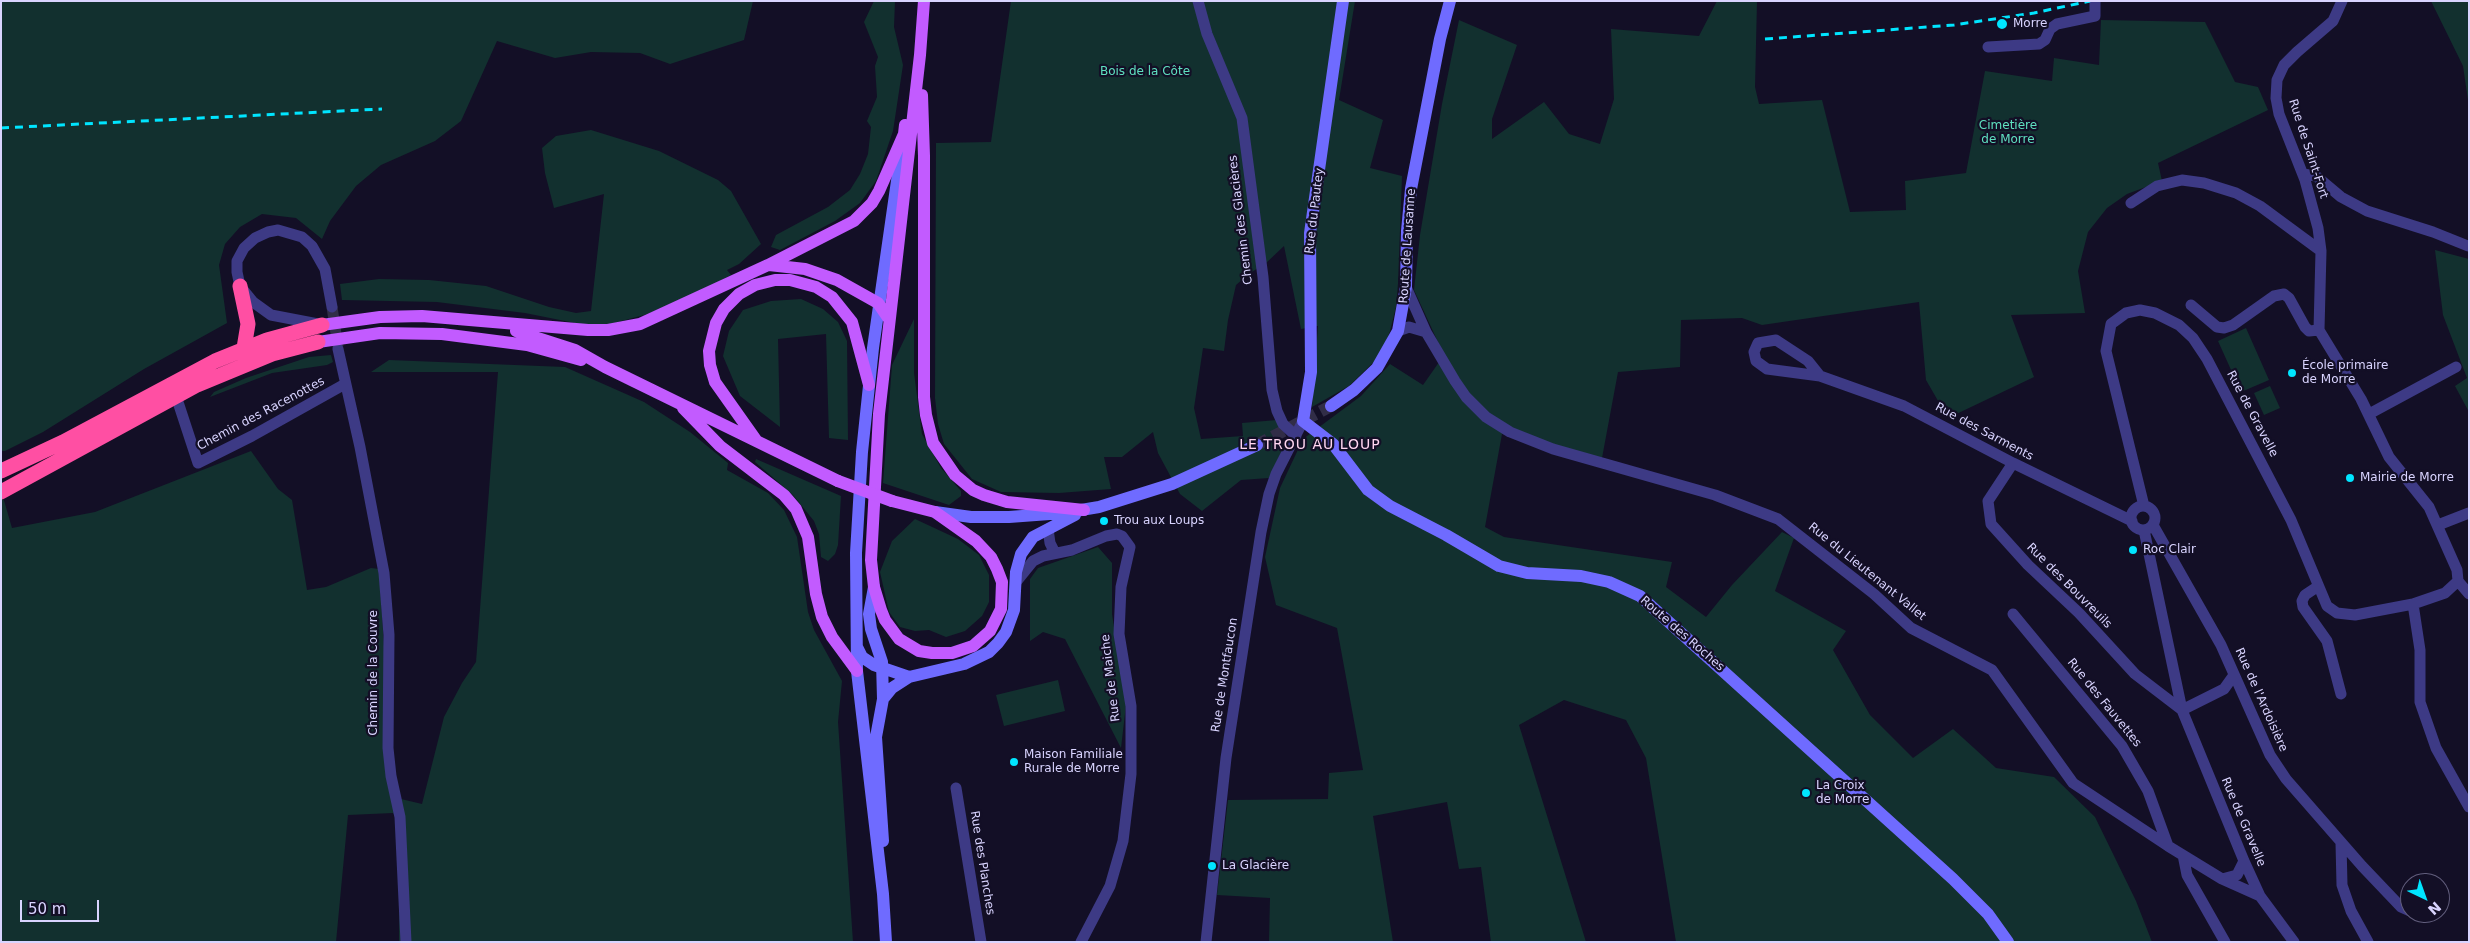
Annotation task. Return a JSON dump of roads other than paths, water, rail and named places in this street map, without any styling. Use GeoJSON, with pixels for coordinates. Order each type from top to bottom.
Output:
{"type":"FeatureCollection","features":[{"type":"Feature","properties":{"kind":"highway"},"geometry":{"type":"LineString","coordinates":[[240,286],[248,324],[244,348]]}},
{"type":"Feature","properties":{"kind":"highway"},"geometry":{"type":"LineString","coordinates":[[1,471],[63,442],[176,380],[244,348],[288,333],[322,325]]}},
{"type":"Feature","properties":{"kind":"highway"},"geometry":{"type":"LineString","coordinates":[[1,492],[176,396],[250,362],[318,342]]}},
{"type":"Feature","properties":{"kind":"main road"},"geometry":{"type":"LineString","coordinates":[[883,894],[883,822],[876,737],[883,699],[880,654],[871,629],[869,614],[874,587],[871,528],[879,414],[920,55],[924,1]]}},
{"type":"Feature","properties":{"kind":"main road"},"geometry":{"type":"LineString","coordinates":[[886,942],[883,894],[857,671],[857,534],[869,385],[878,303],[904,134],[914,54],[924,1]]}},
{"type":"Feature","properties":{"kind":"main road","name":"Rue du Pautey"},"geometry":{"type":"LineString","coordinates":[[1303,421],[1311,372],[1310,233],[1343,1]]}},
{"type":"Feature","properties":{"kind":"main road","name":"Route de Lausanne"},"geometry":{"type":"LineString","coordinates":[[1331,406],[1354,390],[1377,368],[1398,331],[1406,287],[1407,231],[1411,189],[1440,39],[1450,1]]}},
{"type":"Feature","properties":{"kind":"main road"},"geometry":{"type":"LineString","coordinates":[[920,55],[924,156],[924,397],[933,443],[955,475],[973,490],[984,495],[1008,502],[1084,510]]}},
{"type":"Feature","properties":{"kind":"main road"},"geometry":{"type":"LineString","coordinates":[[322,325],[402,316],[444,317],[574,329],[623,328],[658,317],[844,227],[864,213],[880,192],[904,134]]}},
{"type":"Feature","properties":{"kind":"main road"},"geometry":{"type":"LineString","coordinates":[[768,265],[792,267],[821,274],[852,287],[878,303],[889,319]]}},
{"type":"Feature","properties":{"kind":"main road"},"geometry":{"type":"LineString","coordinates":[[758,442],[715,382],[710,365],[709,351],[716,323],[724,309],[739,294],[755,285],[775,280],[804,282],[832,297],[852,322],[869,385]]}},
{"type":"Feature","properties":{"kind":"main road"},"geometry":{"type":"LineString","coordinates":[[482,321],[560,344],[838,482],[892,502],[935,512],[971,517],[1008,517],[1084,510],[1128,500],[1164,487],[1257,445]]}},
{"type":"Feature","properties":{"kind":"main road"},"geometry":{"type":"LineString","coordinates":[[318,342],[395,333],[456,335],[526,345],[606,367]]}},
{"type":"Feature","properties":{"kind":"main road"},"geometry":{"type":"LineString","coordinates":[[676,401],[720,446],[784,495],[796,509],[808,537],[816,594],[822,617],[832,637],[857,671]]}},
{"type":"Feature","properties":{"kind":"main road","name":"Route des Roches"},"geometry":{"type":"LineString","coordinates":[[1303,421],[1333,444],[1368,490],[1390,506],[1446,534],[1499,566],[1527,573],[1581,576],[1609,582],[1640,596],[1953,879],[1988,914],[2008,942]]}},
{"type":"Feature","properties":{"kind":"main road"},"geometry":{"type":"LineString","coordinates":[[883,699],[892,688],[909,677],[964,664],[989,652],[998,643],[1011,621],[1017,564],[1021,554],[1033,537],[1084,510]]}},
{"type":"Feature","properties":{"kind":"main road"},"geometry":{"type":"LineString","coordinates":[[874,587],[885,620],[892,631],[908,646],[919,651],[941,654],[963,650],[973,646],[990,632],[996,621],[1003,596],[998,569],[991,557],[976,541],[935,512]]}},
{"type":"Feature","properties":{"kind":"main road"},"geometry":{"type":"LineString","coordinates":[[856,644],[862,657],[882,669],[909,677]]}},
{"type":"Feature","properties":{"kind":"street","name":"Chemin des Glacières"},"geometry":{"type":"LineString","coordinates":[[1198,1],[1207,34],[1242,118],[1262,277],[1272,390],[1277,411],[1283,424],[1296,436]]}},
{"type":"Feature","properties":{"kind":"street"},"geometry":{"type":"LineString","coordinates":[[1988,48],[2039,44],[2045,40],[2050,29],[2057,24],[2094,16],[2095,1]]}},
{"type":"Feature","properties":{"kind":"street","name":"Rue de Saint-Fort"},"geometry":{"type":"LineString","coordinates":[[2319,330],[2321,251],[2318,228],[2303,174],[2280,114],[2276,98],[2277,80],[2284,65],[2333,21],[2342,1]]}},
{"type":"Feature","properties":{"kind":"street"},"geometry":{"type":"LineString","coordinates":[[2303,174],[2316,176],[2357,206],[2468,246]]}},
{"type":"Feature","properties":{"kind":"street"},"geometry":{"type":"LineString","coordinates":[[2131,203],[2157,186],[2182,180],[2204,182],[2236,193],[2260,206],[2321,251]]}},
{"type":"Feature","properties":{"kind":"street"},"geometry":{"type":"LineString","coordinates":[[322,325],[270,315],[253,302],[240,286],[238,261],[244,248],[255,238],[268,232],[278,230],[293,232],[312,246],[319,256],[326,276],[332,307]]}},
{"type":"Feature","properties":{"kind":"street","name":"Rue du Lieutenant Vallet"},"geometry":{"type":"LineString","coordinates":[[1406,287],[1426,332],[1466,397],[1486,417],[1510,432],[1553,449],[1715,495],[1778,519],[1874,594],[1911,628],[1992,670],[2073,783],[2168,846],[2222,879],[2260,896]]}},
{"type":"Feature","properties":{"kind":"street"},"geometry":{"type":"LineString","coordinates":[[2191,305],[2217,327],[2224,328],[2233,325],[2274,296],[2284,294],[2290,298],[2309,331],[2319,330],[2369,414],[2389,458],[2418,491],[2438,525],[2457,570],[2458,581],[2469,594]]}},
{"type":"Feature","properties":{"kind":"street","name":"Rue de Gravelle"},"geometry":{"type":"LineString","coordinates":[[2140,507],[2136,478],[2106,351],[2111,324],[2126,312],[2140,310],[2155,313],[2179,325],[2193,338],[2207,359],[2285,507],[2317,587],[2327,606],[2337,613],[2355,615],[2413,604],[2445,593],[2458,581]]}},
{"type":"Feature","properties":{"kind":"street"},"geometry":{"type":"LineString","coordinates":[[1398,331],[1409,327],[1426,332]]}},
{"type":"Feature","properties":{"kind":"street","name":"Rue des Sarments"},"geometry":{"type":"LineString","coordinates":[[1820,376],[1808,361],[1776,340],[1758,343],[1754,352],[1756,361],[1767,369],[1820,376],[1904,406],[2013,464],[2132,521]]}},
{"type":"Feature","properties":{"kind":"street","name":"Chemin de la Couvre"},"geometry":{"type":"LineString","coordinates":[[338,349],[360,447],[384,573],[389,635],[388,748],[391,776],[400,817],[406,942]]}},
{"type":"Feature","properties":{"kind":"street"},"geometry":{"type":"LineString","coordinates":[[2369,414],[2456,367]]}},
{"type":"Feature","properties":{"kind":"street","name":"Chemin des Racenottes"},"geometry":{"type":"LineString","coordinates":[[176,396],[198,463],[252,436],[345,384]]}},
{"type":"Feature","properties":{"kind":"street","name":"Rue de Montfaucon"},"geometry":{"type":"LineString","coordinates":[[1206,942],[1226,758],[1260,532],[1276,474],[1303,421]]}},
{"type":"Feature","properties":{"kind":"street","name":"Rue des Bouvreuils"},"geometry":{"type":"LineString","coordinates":[[2013,464],[1988,501],[1991,524],[2028,565],[2066,600],[2135,674],[2182,710]]}},
{"type":"Feature","properties":{"kind":"street"},"geometry":{"type":"LineString","coordinates":[[2140,507],[2153,511],[2155,518],[2148,527],[2135,526],[2132,521],[2132,514],[2140,507]]}},
{"type":"Feature","properties":{"kind":"street"},"geometry":{"type":"LineString","coordinates":[[2438,525],[2469,513]]}},
{"type":"Feature","properties":{"kind":"street","name":"Rue de Gravelle"},"geometry":{"type":"LineString","coordinates":[[2148,527],[2182,710],[2260,896],[2294,942]]}},
{"type":"Feature","properties":{"kind":"street","name":"Rue de l'Ardoisière"},"geometry":{"type":"LineString","coordinates":[[2148,527],[2221,646],[2270,755],[2286,779],[2341,843],[2400,906]]}},
{"type":"Feature","properties":{"kind":"street"},"geometry":{"type":"LineString","coordinates":[[1048,529],[1050,543],[1055,553]]}},
{"type":"Feature","properties":{"kind":"street","name":"Rue de Maiche"},"geometry":{"type":"LineString","coordinates":[[1016,582],[1033,561],[1043,556],[1072,550],[1111,535],[1122,536],[1130,547],[1121,587],[1119,634],[1131,706],[1131,774],[1122,841],[1110,886],[1081,942]]}},
{"type":"Feature","properties":{"kind":"street"},"geometry":{"type":"LineString","coordinates":[[2317,587],[2305,595],[2302,601],[2303,607],[2327,641],[2341,694]]}},
{"type":"Feature","properties":{"kind":"street"},"geometry":{"type":"LineString","coordinates":[[2413,604],[2420,650],[2420,702],[2436,748],[2469,807]]}},
{"type":"Feature","properties":{"kind":"street","name":"Rue des Fauvettes"},"geometry":{"type":"LineString","coordinates":[[2013,614],[2122,746],[2148,791],[2168,846]]}},
{"type":"Feature","properties":{"kind":"street"},"geometry":{"type":"LineString","coordinates":[[2182,710],[2224,689],[2234,676]]}},
{"type":"Feature","properties":{"kind":"street","name":"Rue des Planches"},"geometry":{"type":"LineString","coordinates":[[956,788],[981,942]]}},
{"type":"Feature","properties":{"kind":"street"},"geometry":{"type":"LineString","coordinates":[[2341,843],[2342,885],[2352,911],[2368,942]]}},
{"type":"Feature","properties":{"kind":"street"},"geometry":{"type":"LineString","coordinates":[[2183,855],[2186,874],[2225,942]]}},
{"type":"Feature","properties":{"kind":"street"},"geometry":{"type":"LineString","coordinates":[[2222,879],[2238,875],[2244,861]]}},
{"type":"Feature","properties":{"kind":"tunnel"},"geometry":{"type":"LineString","coordinates":[[332,307],[338,347]]}},
{"type":"Feature","properties":{"kind":"tunnel"},"geometry":{"type":"LineString","coordinates":[[1257,445],[1331,406]]}},
{"type":"Feature","properties":{"kind":"railway"},"geometry":{"type":"LineString","coordinates":[[1765,39],[1954,25],[2034,13],[2090,1]]}},
{"type":"Feature","properties":{"kind":"railway"},"geometry":{"type":"LineString","coordinates":[[1,128],[382,109]]}},
{"type":"Feature","properties":{"kind":"place","name":"Morre"},"geometry":{"type":"Point","coordinates":[2002,24]}},
{"type":"Feature","properties":{"kind":"place","name":"École primaire de Morre"},"geometry":{"type":"Point","coordinates":[2292,373]}},
{"type":"Feature","properties":{"kind":"place","name":"Mairie de Morre"},"geometry":{"type":"Point","coordinates":[2350,478]}},
{"type":"Feature","properties":{"kind":"place","name":"Trou aux Loups"},"geometry":{"type":"Point","coordinates":[1104,521]}},
{"type":"Feature","properties":{"kind":"place","name":"Roc Clair"},"geometry":{"type":"Point","coordinates":[2133,550]}},
{"type":"Feature","properties":{"kind":"place","name":"Maison Familiale Rurale de Morre"},"geometry":{"type":"Point","coordinates":[1014,762]}},
{"type":"Feature","properties":{"kind":"place","name":"La Croix de Morre"},"geometry":{"type":"Point","coordinates":[1806,793]}},
{"type":"Feature","properties":{"kind":"place","name":"La Glacière"},"geometry":{"type":"Point","coordinates":[1212,866]}},
{"type":"Feature","properties":{"kind":"district","name":"LE TROU AU LOUP"},"geometry":{"type":"Point","coordinates":[1310,445]}},
{"type":"Feature","properties":{"kind":"park label","name":"Bois de la Côte"},"geometry":{"type":"Point","coordinates":[1145,72]}},
{"type":"Feature","properties":{"kind":"park label","name":"Cimetière de Morre"},"geometry":{"type":"Point","coordinates":[2008,133]}}]}
